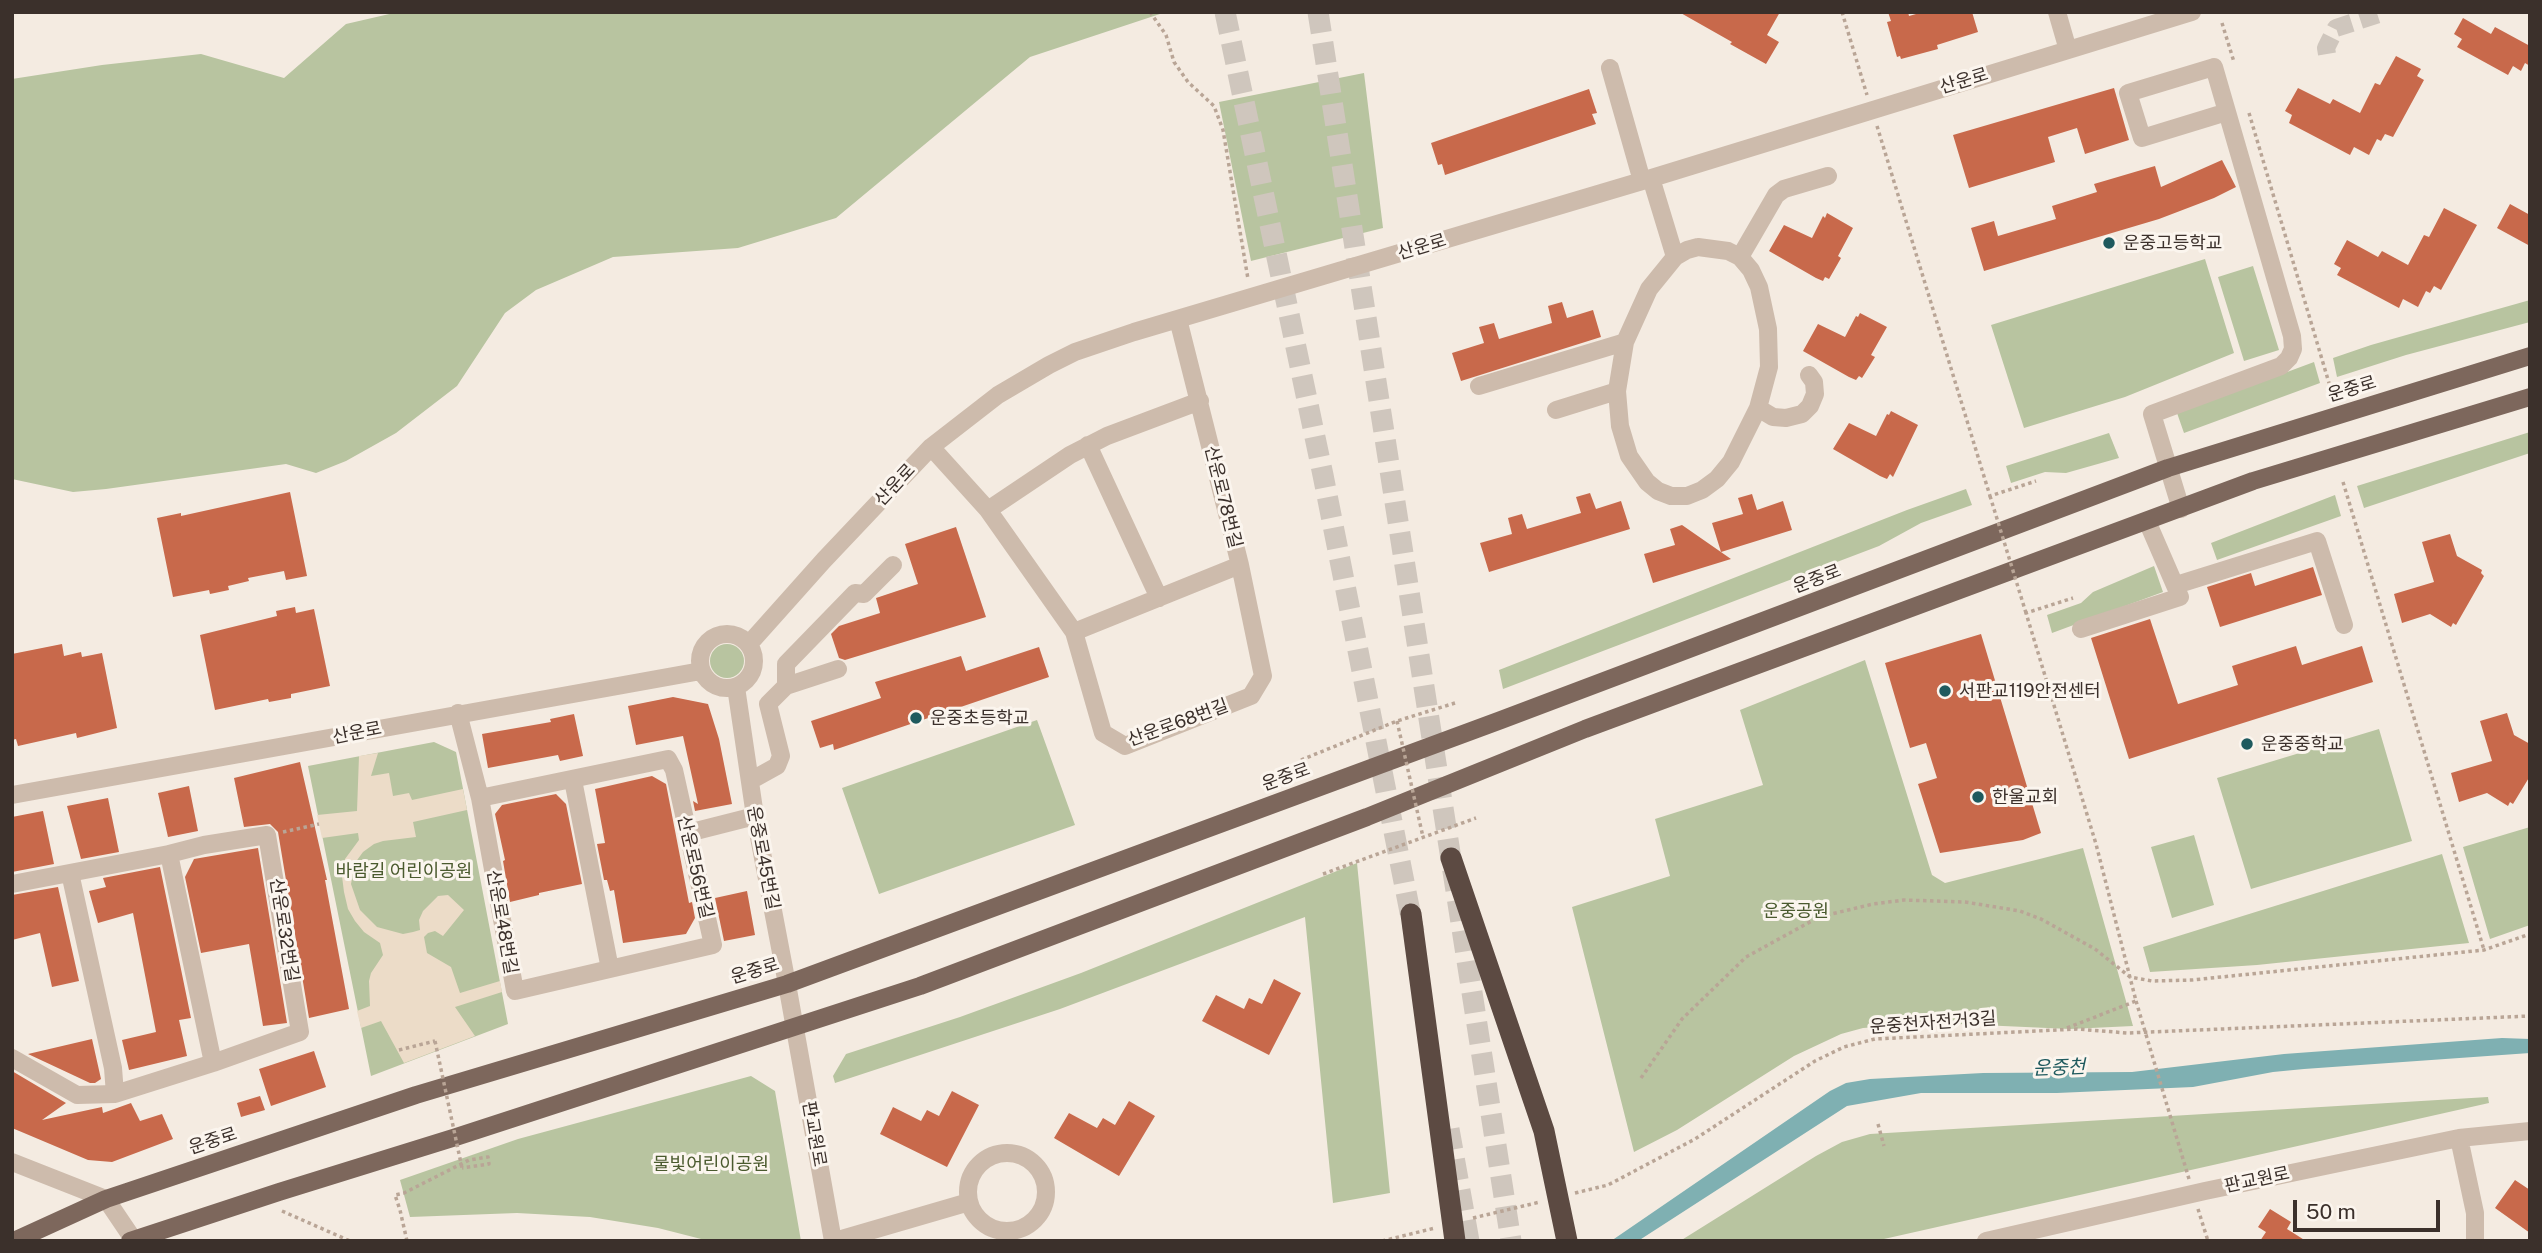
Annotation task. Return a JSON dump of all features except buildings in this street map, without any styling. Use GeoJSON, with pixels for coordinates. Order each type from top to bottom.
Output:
{"type":"FeatureCollection","features":[{"type":"Feature","properties":{"kind":"highway"},"geometry":{"type":"LineString","coordinates":[[1451,858],[1544,1130],[1567,1241]]}},
{"type":"Feature","properties":{"kind":"highway"},"geometry":{"type":"LineString","coordinates":[[1411,914],[1459,1231]]}},
{"type":"Feature","properties":{"kind":"main road","name":"운중로"},"geometry":{"type":"LineString","coordinates":[[14,1241],[106,1199],[416,1095],[787,984],[2168,468],[2530,356]]}},
{"type":"Feature","properties":{"kind":"main road"},"geometry":{"type":"LineString","coordinates":[[132,1240],[943,977],[1354,822],[1598,724],[2253,481],[2530,397]]}},
{"type":"Feature","properties":{"kind":"street"},"geometry":{"type":"LineString","coordinates":[[2057,12],[2068,50]]}},
{"type":"Feature","properties":{"kind":"street","name":"산운로"},"geometry":{"type":"LineString","coordinates":[[749,644],[931,447],[982,406],[1049,365],[1099,343],[1646,180],[2192,12]]}},
{"type":"Feature","properties":{"kind":"street"},"geometry":{"type":"LineString","coordinates":[[2181,509],[2152,414],[2281,366],[2290,358],[2293,349],[2292,336],[2214,67],[2128,93],[2142,138],[2227,112]]}},
{"type":"Feature","properties":{"kind":"street"},"geometry":{"type":"LineString","coordinates":[[1610,68],[1646,180],[1675,257]]}},
{"type":"Feature","properties":{"kind":"street"},"geometry":{"type":"LineString","coordinates":[[1740,257],[1776,195],[1784,189],[1828,176]]}},
{"type":"Feature","properties":{"kind":"street"},"geometry":{"type":"LineString","coordinates":[[1698,247],[1728,251],[1740,257],[1751,270],[1759,287],[1768,330],[1769,367],[1758,408],[1736,453],[1717,479],[1702,490],[1687,496],[1671,496],[1658,491],[1647,482],[1629,456],[1620,426],[1617,391],[1625,342],[1649,289],[1675,257],[1698,247]]}},
{"type":"Feature","properties":{"kind":"street","name":"산운로78번길"},"geometry":{"type":"LineString","coordinates":[[1178,319],[1240,565],[1263,676]]}},
{"type":"Feature","properties":{"kind":"street"},"geometry":{"type":"LineString","coordinates":[[1479,386],[1625,342]]}},
{"type":"Feature","properties":{"kind":"street"},"geometry":{"type":"LineString","coordinates":[[1758,408],[1773,417],[1786,418],[1802,414],[1810,406],[1815,394],[1814,382],[1809,375]]}},
{"type":"Feature","properties":{"kind":"street"},"geometry":{"type":"LineString","coordinates":[[1556,410],[1617,391]]}},
{"type":"Feature","properties":{"kind":"street"},"geometry":{"type":"LineString","coordinates":[[988,510],[1088,445],[1200,401]]}},
{"type":"Feature","properties":{"kind":"street"},"geometry":{"type":"LineString","coordinates":[[1088,445],[1159,598]]}},
{"type":"Feature","properties":{"kind":"street","name":"산운로68번길"},"geometry":{"type":"LineString","coordinates":[[931,447],[988,510],[1074,632],[1103,733],[1125,746],[1251,696],[1263,676]]}},
{"type":"Feature","properties":{"kind":"street"},"geometry":{"type":"LineString","coordinates":[[2081,629],[2180,597],[2147,521]]}},
{"type":"Feature","properties":{"kind":"street"},"geometry":{"type":"LineString","coordinates":[[2176,585],[2317,541],[2344,625]]}},
{"type":"Feature","properties":{"kind":"street"},"geometry":{"type":"LineString","coordinates":[[786,686],[786,664],[855,593],[864,594],[893,565]]}},
{"type":"Feature","properties":{"kind":"street"},"geometry":{"type":"LineString","coordinates":[[1074,632],[1240,565]]}},
{"type":"Feature","properties":{"kind":"street"},"geometry":{"type":"LineString","coordinates":[[726,634],[743,638],[749,644],[753,652],[754,669],[744,683],[728,689],[711,684],[701,671],[700,654],[710,639],[726,634]]}},
{"type":"Feature","properties":{"kind":"street"},"geometry":{"type":"LineString","coordinates":[[750,781],[778,766],[781,756],[768,704],[786,686],[838,669]]}},
{"type":"Feature","properties":{"kind":"street","name":"산운로"},"geometry":{"type":"LineString","coordinates":[[12,795],[701,671]]}},
{"type":"Feature","properties":{"kind":"street","name":"운중로45번길"},"geometry":{"type":"LineString","coordinates":[[736,687],[755,816],[795,1027]]}},
{"type":"Feature","properties":{"kind":"street","name":"산운로48번길"},"geometry":{"type":"LineString","coordinates":[[458,713],[480,798],[515,991],[682,952]]}},
{"type":"Feature","properties":{"kind":"street","name":"산운로56번길"},"geometry":{"type":"LineString","coordinates":[[573,780],[668,759],[674,770],[713,945],[682,952]]}},
{"type":"Feature","properties":{"kind":"street"},"geometry":{"type":"LineString","coordinates":[[480,798],[573,780],[610,969]]}},
{"type":"Feature","properties":{"kind":"street"},"geometry":{"type":"LineString","coordinates":[[688,833],[755,816]]}},
{"type":"Feature","properties":{"kind":"street"},"geometry":{"type":"LineString","coordinates":[[12,884],[267,835]]}},
{"type":"Feature","properties":{"kind":"street","name":"산운로32번길"},"geometry":{"type":"LineString","coordinates":[[12,1058],[77,1095],[115,1094],[300,1032],[267,835]]}},
{"type":"Feature","properties":{"kind":"street"},"geometry":{"type":"LineString","coordinates":[[169,854],[213,1063]]}},
{"type":"Feature","properties":{"kind":"street"},"geometry":{"type":"LineString","coordinates":[[70,873],[113,1068],[115,1094]]}},
{"type":"Feature","properties":{"kind":"street","name":"판교원로"},"geometry":{"type":"LineString","coordinates":[[795,1027],[834,1241]]}},
{"type":"Feature","properties":{"kind":"street","name":"판교원로"},"geometry":{"type":"LineString","coordinates":[[1986,1241],[2052,1234],[2193,1194],[2459,1138],[2530,1131]]}},
{"type":"Feature","properties":{"kind":"street"},"geometry":{"type":"LineString","coordinates":[[2459,1138],[2475,1213],[2475,1241]]}},
{"type":"Feature","properties":{"kind":"street"},"geometry":{"type":"LineString","coordinates":[[998,1154],[1022,1156],[1033,1163],[1041,1172],[1045,1184],[1046,1197],[1042,1210],[1022,1228],[1010,1231],[996,1230],[984,1224],[969,1202],[968,1190],[977,1167],[998,1154]]}},
{"type":"Feature","properties":{"kind":"street"},"geometry":{"type":"LineString","coordinates":[[12,1162],[106,1199],[132,1240]]}},
{"type":"Feature","properties":{"kind":"street"},"geometry":{"type":"LineString","coordinates":[[834,1241],[969,1202]]}},
{"type":"Feature","properties":{"kind":"path"},"geometry":{"type":"LineString","coordinates":[[1150,12],[1166,35],[1174,62],[1188,82],[1214,106],[1223,130],[1252,298]]}},
{"type":"Feature","properties":{"kind":"path"},"geometry":{"type":"LineString","coordinates":[[1842,12],[2096,844],[2136,1001],[2208,1241]]}},
{"type":"Feature","properties":{"kind":"path"},"geometry":{"type":"LineString","coordinates":[[2222,23],[2234,63]]}},
{"type":"Feature","properties":{"kind":"path"},"geometry":{"type":"LineString","coordinates":[[2246,103],[2329,383]]}},
{"type":"Feature","properties":{"kind":"path"},"geometry":{"type":"LineString","coordinates":[[1990,496],[2036,481]]}},
{"type":"Feature","properties":{"kind":"path"},"geometry":{"type":"LineString","coordinates":[[2343,482],[2484,950]]}},
{"type":"Feature","properties":{"kind":"path"},"geometry":{"type":"LineString","coordinates":[[2026,612],[2073,598]]}},
{"type":"Feature","properties":{"kind":"path"},"geometry":{"type":"LineString","coordinates":[[1301,760],[1397,721],[1455,703]]}},
{"type":"Feature","properties":{"kind":"path"},"geometry":{"type":"LineString","coordinates":[[1397,721],[1423,836]]}},
{"type":"Feature","properties":{"kind":"path"},"geometry":{"type":"LineString","coordinates":[[1323,874],[1476,818]]}},
{"type":"Feature","properties":{"kind":"path"},"geometry":{"type":"LineString","coordinates":[[267,835],[319,824]]}},
{"type":"Feature","properties":{"kind":"path"},"geometry":{"type":"LineString","coordinates":[[1641,1079],[1682,1019],[1746,957],[1819,917],[1846,909],[1904,900],[1965,902],[2020,911],[2041,919],[2095,949],[2130,977],[2152,981],[2484,950],[2530,934]]}},
{"type":"Feature","properties":{"kind":"path"},"geometry":{"type":"LineString","coordinates":[[2062,1030],[2136,1001]]}},
{"type":"Feature","properties":{"kind":"path","name":"운중천자전거3길"},"geometry":{"type":"LineString","coordinates":[[1568,1195],[1608,1185],[1695,1139],[1815,1061],[1844,1047],[1875,1039],[2062,1030],[2141,1033],[2530,1016]]}},
{"type":"Feature","properties":{"kind":"path"},"geometry":{"type":"LineString","coordinates":[[399,1050],[435,1041],[462,1168],[489,1164],[488,1157],[469,1160],[404,1193],[394,1195],[407,1241]]}},
{"type":"Feature","properties":{"kind":"path"},"geometry":{"type":"LineString","coordinates":[[1878,1124],[1884,1146]]}},
{"type":"Feature","properties":{"kind":"path"},"geometry":{"type":"LineString","coordinates":[[256,1199],[350,1241]]}},
{"type":"Feature","properties":{"kind":"path"},"geometry":{"type":"LineString","coordinates":[[1459,1231],[1542,1201]]}},
{"type":"Feature","properties":{"kind":"path"},"geometry":{"type":"LineString","coordinates":[[1382,1241],[1435,1228]]}},
{"type":"Feature","properties":{"kind":"green space"},"geometry":{"type":"Polygon","coordinates":[[[398,12],[1166,12],[1030,57],[836,218],[738,248],[613,257],[536,290],[505,313],[457,386],[396,433],[346,461],[316,473],[286,464],[73,492],[12,479],[12,79],[201,54],[284,78],[346,24],[398,12]]]}},
{"type":"Feature","properties":{"kind":"green space"},"geometry":{"type":"Polygon","coordinates":[[[1364,73],[1383,228],[1251,261],[1219,102],[1364,73]]]}},
{"type":"Feature","properties":{"kind":"green space"},"geometry":{"type":"Polygon","coordinates":[[[2205,259],[2234,353],[2125,397],[2024,428],[1991,325],[2205,259]]]}},
{"type":"Feature","properties":{"kind":"green space"},"geometry":{"type":"Polygon","coordinates":[[[2253,266],[2279,350],[2244,361],[2218,277],[2253,266]]]}},
{"type":"Feature","properties":{"kind":"green space"},"geometry":{"type":"Polygon","coordinates":[[[2530,300],[2530,322],[2406,355],[2337,377],[2333,358],[2530,300]]]}},
{"type":"Feature","properties":{"kind":"green space"},"geometry":{"type":"Polygon","coordinates":[[[2314,362],[2320,383],[2184,433],[2177,413],[2314,362]]]}},
{"type":"Feature","properties":{"kind":"green space"},"geometry":{"type":"Polygon","coordinates":[[[2530,432],[2530,453],[2364,508],[2357,486],[2530,432]]]}},
{"type":"Feature","properties":{"kind":"green space"},"geometry":{"type":"Polygon","coordinates":[[[2109,433],[2119,458],[2066,473],[2045,472],[2011,483],[2006,466],[2109,433]]]}},
{"type":"Feature","properties":{"kind":"green space"},"geometry":{"type":"Polygon","coordinates":[[[1966,489],[1972,505],[1921,523],[1879,546],[1503,689],[1499,670],[1966,489]]]}},
{"type":"Feature","properties":{"kind":"green space"},"geometry":{"type":"Polygon","coordinates":[[[2335,495],[2341,516],[2217,560],[2211,543],[2335,495]]]}},
{"type":"Feature","properties":{"kind":"green space"},"geometry":{"type":"Polygon","coordinates":[[[2154,566],[2163,592],[2052,633],[2047,615],[2081,603],[2093,592],[2154,566]]]}},
{"type":"Feature","properties":{"kind":"green space"},"geometry":{"type":"Polygon","coordinates":[[[727,644],[739,649],[744,661],[739,673],[727,678],[715,673],[710,661],[715,649],[727,644]]]}},
{"type":"Feature","properties":{"kind":"green space","name":"운중공원"},"geometry":{"type":"Polygon","coordinates":[[[1865,660],[1932,875],[1945,883],[2083,848],[2133,1026],[2070,1029],[1936,1023],[1863,1028],[1841,1034],[1794,1056],[1677,1130],[1634,1152],[1572,907],[1670,876],[1655,819],[1763,785],[1740,710],[1865,660]]]}},
{"type":"Feature","properties":{"kind":"green space"},"geometry":{"type":"Polygon","coordinates":[[[1037,720],[1075,825],[879,894],[842,788],[1037,720]]]}},
{"type":"Feature","properties":{"kind":"green space"},"geometry":{"type":"Polygon","coordinates":[[[2379,729],[2412,841],[2251,889],[2217,778],[2379,729]]]}},
{"type":"Feature","properties":{"kind":"green space","name":"바람길 어린이공원"},"geometry":{"type":"Polygon","coordinates":[[[434,742],[456,752],[508,1024],[371,1076],[308,766],[434,742]]]}},
{"type":"Feature","properties":{"kind":"green space"},"geometry":{"type":"Polygon","coordinates":[[[2530,827],[2530,925],[2490,939],[2463,847],[2530,827]]]}},
{"type":"Feature","properties":{"kind":"green space"},"geometry":{"type":"Polygon","coordinates":[[[2194,835],[2214,905],[2172,918],[2151,847],[2194,835]]]}},
{"type":"Feature","properties":{"kind":"green space"},"geometry":{"type":"Polygon","coordinates":[[[2442,854],[2469,943],[2257,965],[2150,972],[2143,947],[2442,854]]]}},
{"type":"Feature","properties":{"kind":"green space"},"geometry":{"type":"Polygon","coordinates":[[[1357,863],[1390,1193],[1333,1203],[1305,917],[1060,1009],[835,1083],[833,1076],[846,1054],[960,1017],[1081,973],[1357,863]]]}},
{"type":"Feature","properties":{"kind":"green space","name":"물빛어린이공원"},"geometry":{"type":"Polygon","coordinates":[[[751,1076],[775,1091],[801,1241],[709,1241],[658,1228],[590,1217],[517,1213],[410,1217],[400,1180],[518,1139],[751,1076]]]}},
{"type":"Feature","properties":{"kind":"green space"},"geometry":{"type":"Polygon","coordinates":[[[2488,1097],[2489,1103],[1875,1241],[1680,1241],[1816,1156],[1842,1142],[1870,1134],[2488,1097]]]}},
{"type":"Feature","properties":{"kind":"shaded area"},"geometry":{"type":"Polygon","coordinates":[[[378,753],[371,776],[389,773],[393,796],[409,793],[412,800],[463,789],[467,810],[413,822],[416,837],[383,841],[363,852],[355,863],[351,884],[360,910],[377,927],[403,934],[420,930],[419,920],[423,911],[438,896],[448,895],[464,910],[443,936],[435,931],[424,937],[427,953],[451,967],[460,993],[500,981],[502,992],[455,1007],[475,1036],[404,1063],[381,1021],[361,1028],[357,1011],[370,1006],[371,973],[383,955],[380,943],[364,932],[355,921],[348,909],[344,892],[342,876],[345,859],[359,840],[358,833],[322,838],[317,815],[357,811],[359,756],[378,753]]]}},
{"type":"Feature","properties":{"kind":"water"},"geometry":{"type":"Polygon","coordinates":[[[2502,1038],[2530,1039],[2530,1053],[2273,1072],[2193,1087],[2057,1093],[1921,1093],[1847,1106],[1638,1241],[1611,1241],[1830,1091],[1846,1083],[1870,1079],[1983,1073],[2132,1072],[2284,1054],[2502,1038]]]}},
{"type":"Feature","properties":{"kind":"tunnel"},"geometry":{"type":"LineString","coordinates":[[1225,12],[1323,475],[1414,932]]}},
{"type":"Feature","properties":{"kind":"tunnel"},"geometry":{"type":"LineString","coordinates":[[1318,12],[1511,1241]]}},
{"type":"Feature","properties":{"kind":"tunnel"},"geometry":{"type":"LineString","coordinates":[[2327,54],[2326,48],[2336,28],[2385,12]]}},
{"type":"Feature","properties":{"kind":"tunnel"},"geometry":{"type":"LineString","coordinates":[[1449,1129],[1469,1241]]}},
{"type":"Feature","properties":{"kind":"place","name":"운중고등학교"},"geometry":{"type":"Point","coordinates":[2109,243]}},
{"type":"Feature","properties":{"kind":"place","name":"서판교119안전센터"},"geometry":{"type":"Point","coordinates":[1945,691]}},
{"type":"Feature","properties":{"kind":"place","name":"운중초등학교"},"geometry":{"type":"Point","coordinates":[916,718]}},
{"type":"Feature","properties":{"kind":"place","name":"운중중학교"},"geometry":{"type":"Point","coordinates":[2247,744]}},
{"type":"Feature","properties":{"kind":"place","name":"한울교회"},"geometry":{"type":"Point","coordinates":[1978,797]}},
{"type":"Feature","properties":{"kind":"water label","name":"운중천"},"geometry":{"type":"Point","coordinates":[2059,1068]}}]}
